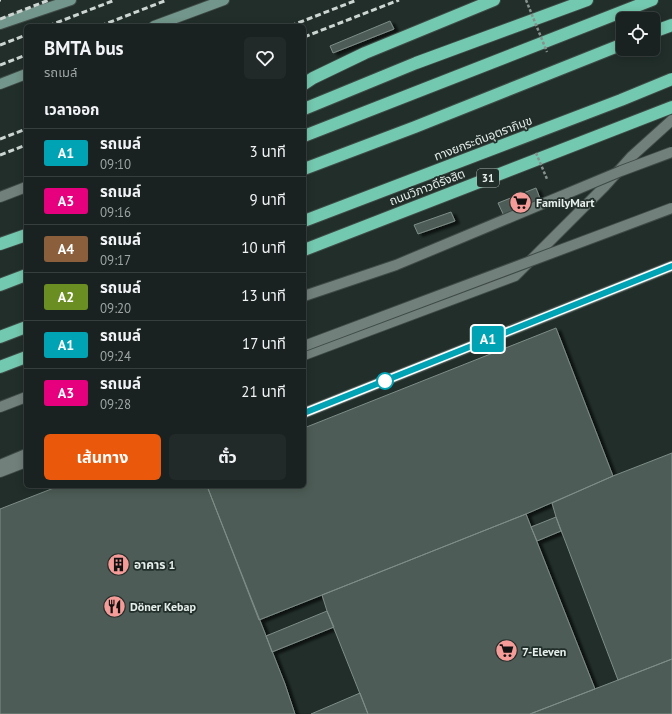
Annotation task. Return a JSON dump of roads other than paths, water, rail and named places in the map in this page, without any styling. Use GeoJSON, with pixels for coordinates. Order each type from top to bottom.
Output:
{"type":"FeatureCollection","features":[{"type":"Feature","properties":{"kind":"highway"},"geometry":{"type":"LineString","coordinates":[[306,83],[365,53],[494,0]]}},
{"type":"Feature","properties":{"kind":"highway"},"geometry":{"type":"LineString","coordinates":[[306,108],[416,63],[587,0]]}},
{"type":"Feature","properties":{"kind":"highway"},"geometry":{"type":"LineString","coordinates":[[306,135],[652,0]]}},
{"type":"Feature","properties":{"kind":"highway"},"geometry":{"type":"LineString","coordinates":[[660,29],[672,25]]}},
{"type":"Feature","properties":{"kind":"highway"},"geometry":{"type":"LineString","coordinates":[[306,168],[407,130],[616,47]]}},
{"type":"Feature","properties":{"kind":"highway","name":"ทางยกระดับอุตราภิมุข"},"geometry":{"type":"LineString","coordinates":[[306,220],[621,100],[672,79]]}},
{"type":"Feature","properties":{"kind":"highway","name":"ถนนวิภาวดีรังสิต"},"geometry":{"type":"LineString","coordinates":[[306,249],[672,107]]}},
{"type":"Feature","properties":{"kind":"highway"},"geometry":{"type":"LineString","coordinates":[[0,244],[24,236]]}},
{"type":"Feature","properties":{"kind":"highway"},"geometry":{"type":"LineString","coordinates":[[0,285],[24,276]]}},
{"type":"Feature","properties":{"kind":"highway"},"geometry":{"type":"LineString","coordinates":[[0,337],[24,328]]}},
{"type":"Feature","properties":{"kind":"highway"},"geometry":{"type":"LineString","coordinates":[[0,367],[24,358]]}},
{"type":"Feature","properties":{"kind":"main road"},"geometry":{"type":"LineString","coordinates":[[0,24],[71,0]]}},
{"type":"Feature","properties":{"kind":"main road"},"geometry":{"type":"LineString","coordinates":[[159,24],[224,0]]}},
{"type":"Feature","properties":{"kind":"main road"},"geometry":{"type":"LineString","coordinates":[[0,84],[24,75]]}},
{"type":"Feature","properties":{"kind":"lane"},"geometry":{"type":"LineString","coordinates":[[306,354],[515,276],[605,186],[631,157],[672,120]]}},
{"type":"Feature","properties":{"kind":"lane"},"geometry":{"type":"LineString","coordinates":[[306,295],[396,266],[621,171],[672,152]]}},
{"type":"Feature","properties":{"kind":"lane"},"geometry":{"type":"LineString","coordinates":[[0,197],[24,188]]}},
{"type":"Feature","properties":{"kind":"lane"},"geometry":{"type":"LineString","coordinates":[[306,345],[672,208]]}},
{"type":"Feature","properties":{"kind":"lane"},"geometry":{"type":"LineString","coordinates":[[306,412],[672,266]]}},
{"type":"Feature","properties":{"kind":"lane"},"geometry":{"type":"LineString","coordinates":[[0,407],[24,399]]}},
{"type":"Feature","properties":{"kind":"lane"},"geometry":{"type":"LineString","coordinates":[[0,465],[24,455]]}},
{"type":"Feature","properties":{"kind":"lane"},"geometry":{"type":"LineString","coordinates":[[0,472],[24,463]]}},
{"type":"Feature","properties":{"kind":"railway"},"geometry":{"type":"LineString","coordinates":[[0,19],[49,0]]}},
{"type":"Feature","properties":{"kind":"railway"},"geometry":{"type":"LineString","coordinates":[[53,24],[115,0]]}},
{"type":"Feature","properties":{"kind":"railway"},"geometry":{"type":"LineString","coordinates":[[105,24],[167,0]]}},
{"type":"Feature","properties":{"kind":"railway"},"geometry":{"type":"LineString","coordinates":[[295,24],[357,0]]}},
{"type":"Feature","properties":{"kind":"railway"},"geometry":{"type":"LineString","coordinates":[[306,36],[399,0]]}},
{"type":"Feature","properties":{"kind":"railway"},"geometry":{"type":"LineString","coordinates":[[0,45],[24,36]]}},
{"type":"Feature","properties":{"kind":"railway"},"geometry":{"type":"LineString","coordinates":[[0,65],[24,56]]}},
{"type":"Feature","properties":{"kind":"railway"},"geometry":{"type":"LineString","coordinates":[[0,139],[24,130]]}},
{"type":"Feature","properties":{"kind":"railway"},"geometry":{"type":"LineString","coordinates":[[0,155],[24,146]]}},
{"type":"Feature","properties":{"kind":"place","name":"FamilyMart"},"geometry":{"type":"Point","coordinates":[520,202]}},
{"type":"Feature","properties":{"kind":"place","name":"อาคาร 1"},"geometry":{"type":"Point","coordinates":[119,564]}},
{"type":"Feature","properties":{"kind":"place","name":"Döner Kebap"},"geometry":{"type":"Point","coordinates":[114,606]}},
{"type":"Feature","properties":{"kind":"place","name":"7-Eleven"},"geometry":{"type":"Point","coordinates":[506,651]}}]}
